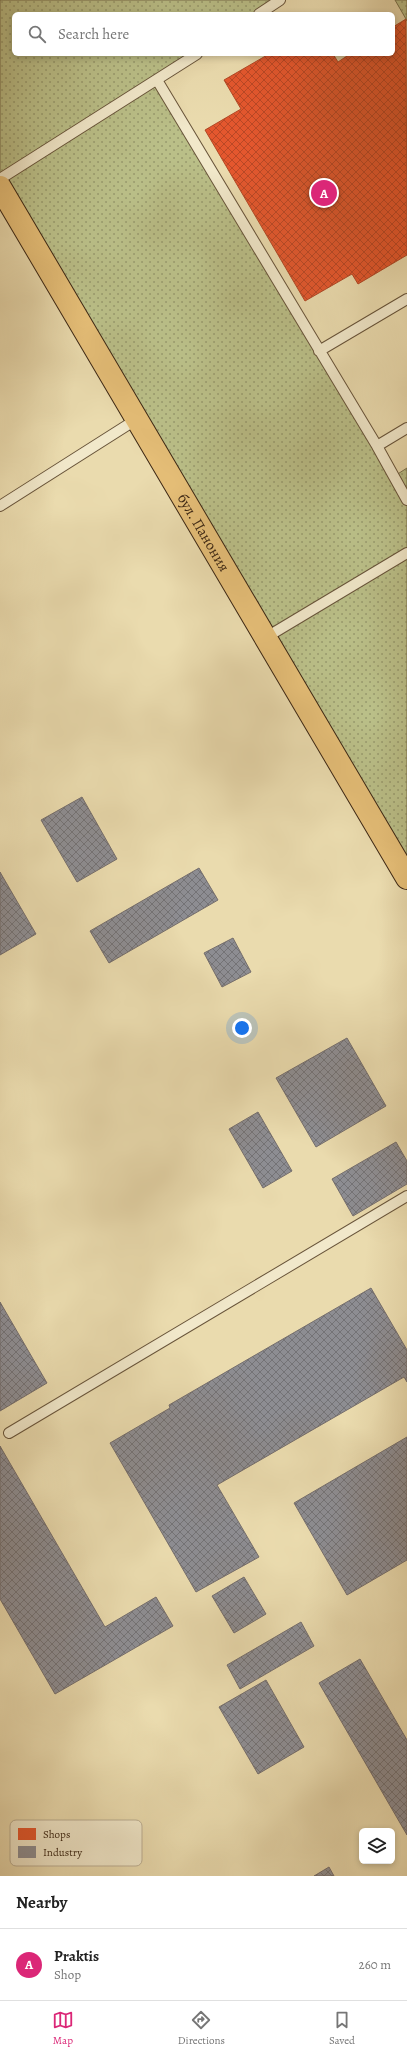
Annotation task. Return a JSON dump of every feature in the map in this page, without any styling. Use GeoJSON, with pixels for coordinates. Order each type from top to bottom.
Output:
{"type":"FeatureCollection","features":[{"type":"Feature","properties":{"kind":"main road","name":"бул. Панония"},"geometry":{"type":"LineString","coordinates":[[0,187],[407,878]]}},
{"type":"Feature","properties":{"kind":"lane"},"geometry":{"type":"LineString","coordinates":[[262,12],[280,0]]}},
{"type":"Feature","properties":{"kind":"lane"},"geometry":{"type":"LineString","coordinates":[[0,179],[194,56]]}},
{"type":"Feature","properties":{"kind":"lane"},"geometry":{"type":"LineString","coordinates":[[157,80],[377,446],[407,500]]}},
{"type":"Feature","properties":{"kind":"lane"},"geometry":{"type":"LineString","coordinates":[[319,351],[407,299]]}},
{"type":"Feature","properties":{"kind":"lane"},"geometry":{"type":"LineString","coordinates":[[0,506],[137,420]]}},
{"type":"Feature","properties":{"kind":"lane"},"geometry":{"type":"LineString","coordinates":[[377,446],[407,428]]}},
{"type":"Feature","properties":{"kind":"lane"},"geometry":{"type":"LineString","coordinates":[[265,638],[407,553]]}},
{"type":"Feature","properties":{"kind":"lane"},"geometry":{"type":"LineString","coordinates":[[9,1433],[407,1196]]}},
{"type":"Feature","properties":{"kind":"green space"},"geometry":{"type":"Polygon","coordinates":[[[0,0],[280,0],[262,12],[12,12],[12,56],[194,56],[158,79],[393,477],[407,468],[407,878],[0,187],[0,0]]]}},
{"type":"Feature","properties":{"kind":"green space"},"geometry":{"type":"Polygon","coordinates":[[[395,0],[407,0],[407,21],[406,19],[395,0]]]}},
{"type":"Feature","properties":{"kind":"building: Shops"},"geometry":{"type":"Polygon","coordinates":[[[406,19],[407,255],[358,284],[352,274],[305,301],[205,130],[241,109],[224,80],[266,56],[334,56],[338,62],[347,56],[395,56],[395,26],[406,19]]]}},
{"type":"Feature","properties":{"kind":"building: Industry"},"geometry":{"type":"Polygon","coordinates":[[[82,797],[117,859],[77,882],[41,820],[82,797]]]}},
{"type":"Feature","properties":{"kind":"building: Industry"},"geometry":{"type":"Polygon","coordinates":[[[199,868],[218,900],[109,963],[90,931],[199,868]]]}},
{"type":"Feature","properties":{"kind":"building: Industry"},"geometry":{"type":"Polygon","coordinates":[[[0,872],[36,934],[0,955],[0,872]]]}},
{"type":"Feature","properties":{"kind":"building: Industry"},"geometry":{"type":"Polygon","coordinates":[[[233,938],[251,972],[222,987],[204,953],[233,938]]]}},
{"type":"Feature","properties":{"kind":"building: Industry"},"geometry":{"type":"Polygon","coordinates":[[[347,1038],[386,1106],[316,1147],[276,1078],[347,1038]]]}},
{"type":"Feature","properties":{"kind":"building: Industry"},"geometry":{"type":"Polygon","coordinates":[[[258,1112],[292,1171],[263,1188],[229,1129],[258,1112]]]}},
{"type":"Feature","properties":{"kind":"building: Industry"},"geometry":{"type":"Polygon","coordinates":[[[396,1142],[407,1161],[407,1184],[353,1216],[332,1179],[396,1142]]]}},
{"type":"Feature","properties":{"kind":"building: Industry"},"geometry":{"type":"Polygon","coordinates":[[[371,1288],[407,1350],[407,1382],[404,1377],[217,1485],[259,1557],[196,1592],[110,1443],[170,1408],[169,1405],[371,1288]]]}},
{"type":"Feature","properties":{"kind":"building: Industry"},"geometry":{"type":"Polygon","coordinates":[[[0,1302],[47,1383],[0,1411],[0,1302]]]}},
{"type":"Feature","properties":{"kind":"building: Industry"},"geometry":{"type":"Polygon","coordinates":[[[407,1437],[407,1560],[347,1595],[294,1503],[407,1437]]]}},
{"type":"Feature","properties":{"kind":"building: Industry"},"geometry":{"type":"Polygon","coordinates":[[[0,1446],[105,1627],[156,1597],[173,1626],[55,1694],[0,1599],[0,1446]]]}},
{"type":"Feature","properties":{"kind":"building: Industry"},"geometry":{"type":"Polygon","coordinates":[[[244,1577],[266,1614],[234,1633],[212,1596],[244,1577]]]}},
{"type":"Feature","properties":{"kind":"building: Industry"},"geometry":{"type":"Polygon","coordinates":[[[301,1622],[314,1646],[240,1689],[227,1665],[301,1622]]]}},
{"type":"Feature","properties":{"kind":"building: Industry"},"geometry":{"type":"Polygon","coordinates":[[[360,1659],[407,1740],[407,1835],[319,1683],[360,1659]]]}},
{"type":"Feature","properties":{"kind":"building: Industry"},"geometry":{"type":"Polygon","coordinates":[[[266,1680],[304,1747],[258,1774],[219,1707],[266,1680]]]}},
{"type":"Feature","properties":{"kind":"building: Industry"},"geometry":{"type":"Polygon","coordinates":[[[329,1867],[334,1876],[314,1876],[329,1867]]]}},
{"type":"Feature","properties":{"kind":"place","name":"Praktis"},"geometry":{"type":"Point","coordinates":[324,193]}}]}
